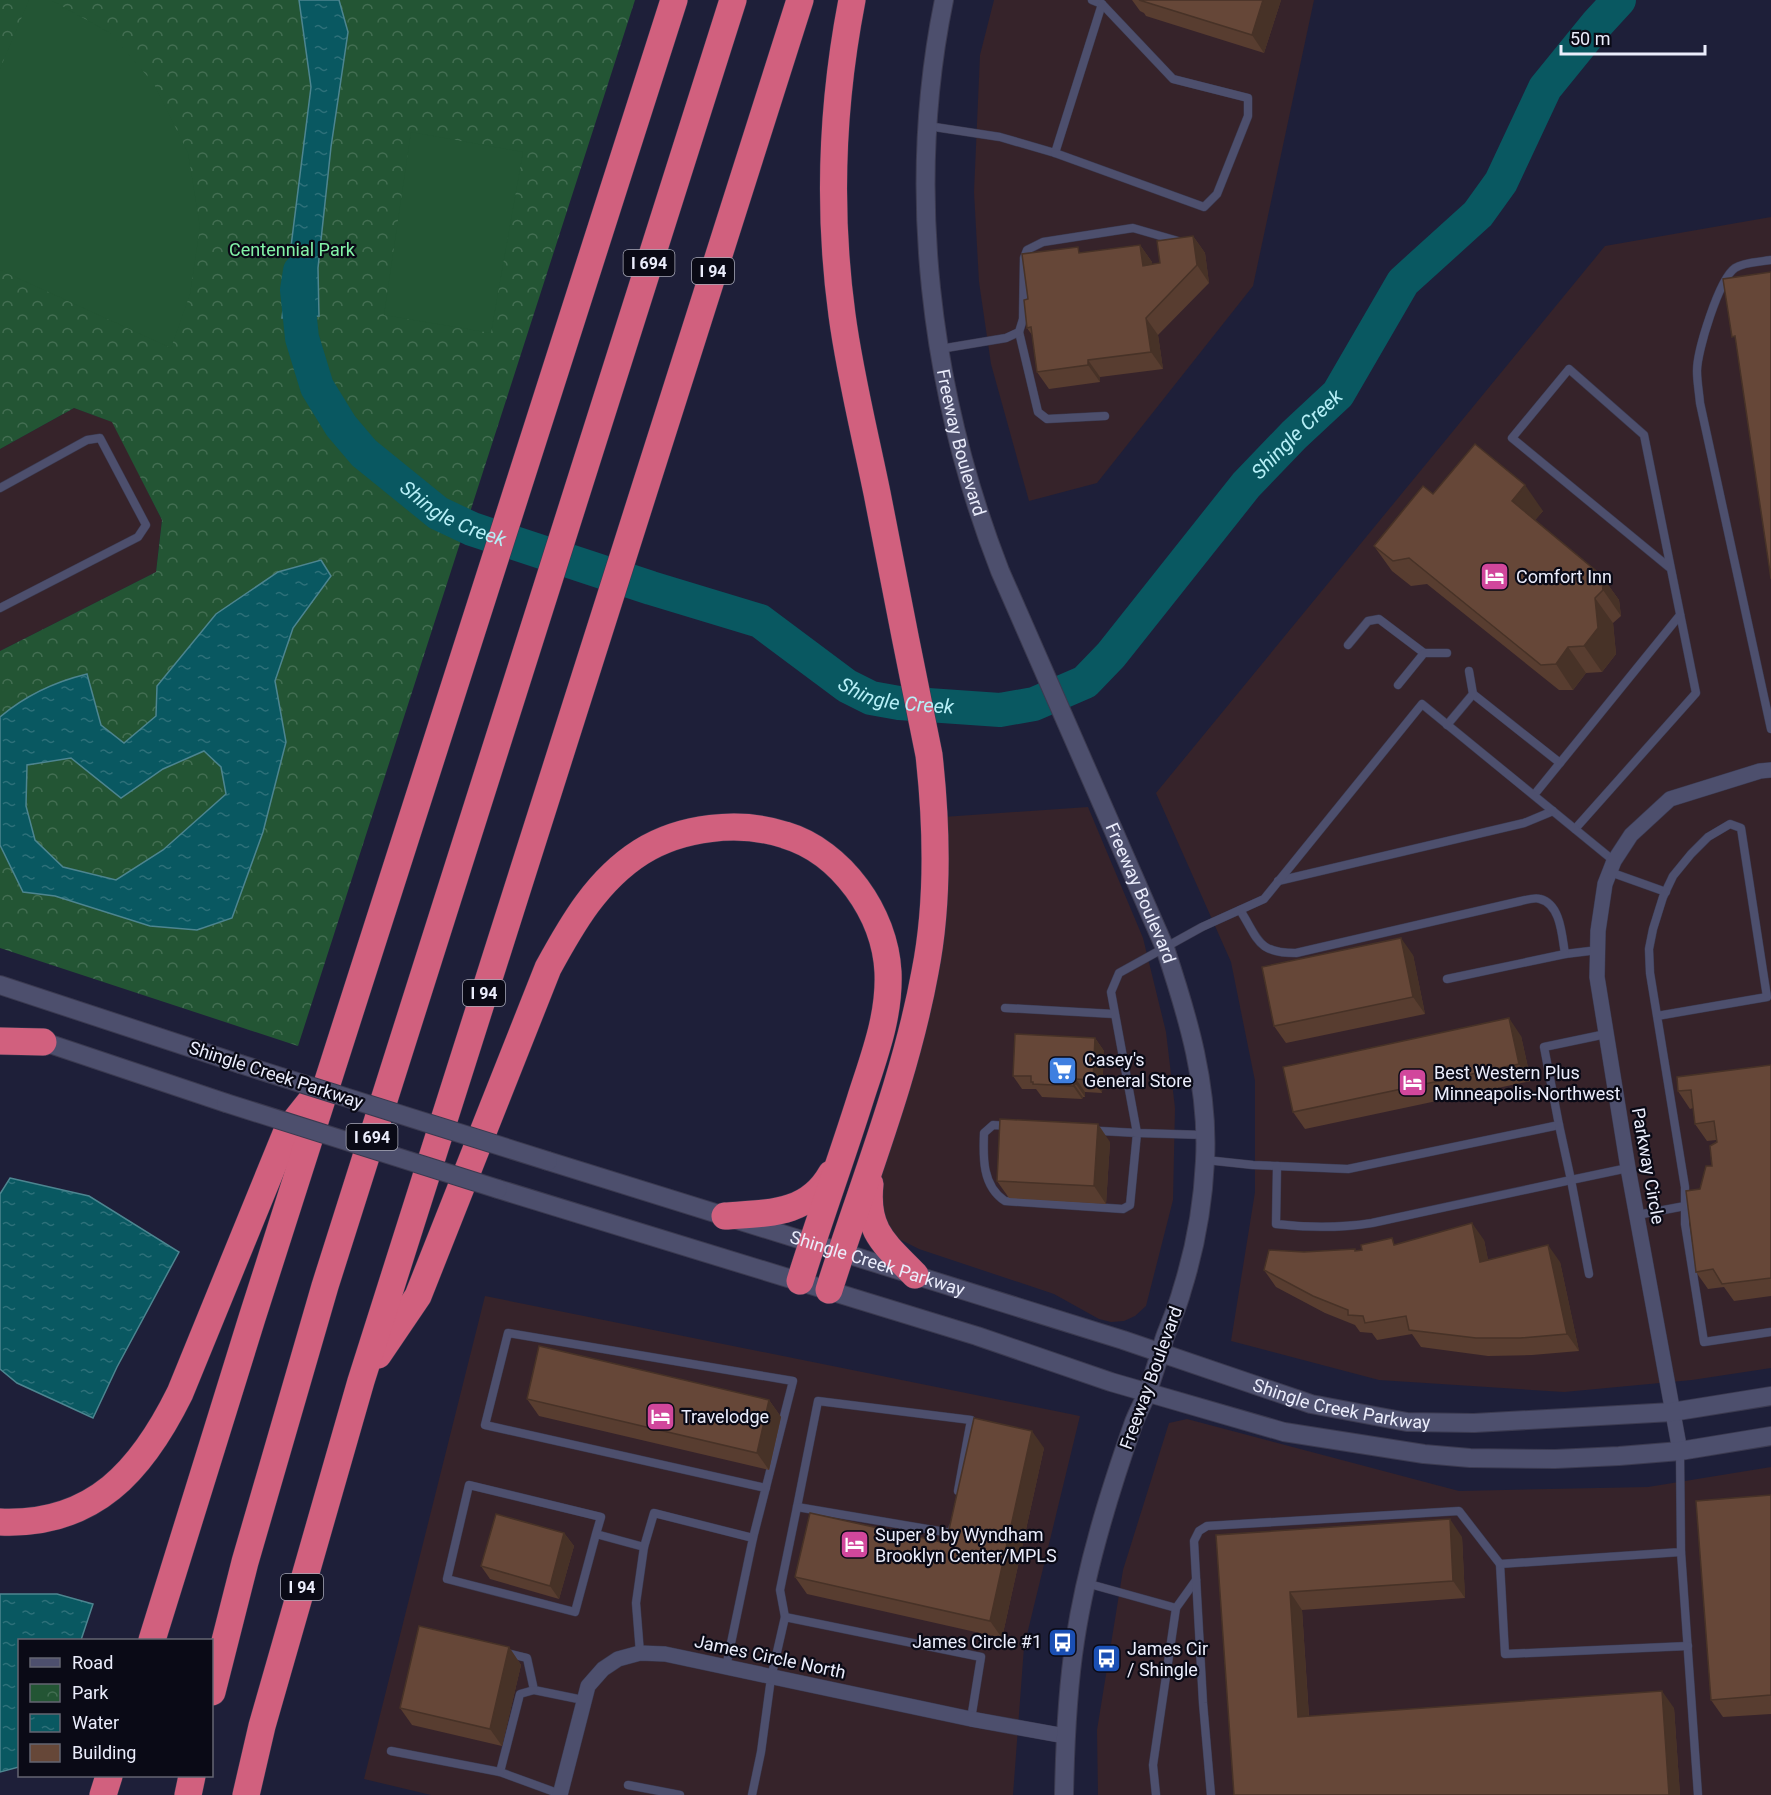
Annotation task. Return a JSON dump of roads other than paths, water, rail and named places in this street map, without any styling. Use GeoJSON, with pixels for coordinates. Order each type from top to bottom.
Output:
{"type":"FeatureCollection","features":[{"type":"Feature","properties":{"kind":"highway"},"geometry":{"type":"LineString","coordinates":[[153,1639],[202,1476],[674,0]]}},
{"type":"Feature","properties":{"kind":"highway","name":"I 694"},"geometry":{"type":"LineString","coordinates":[[213,1688],[245,1562],[309,1338],[733,0]]}},
{"type":"Feature","properties":{"kind":"highway","name":"I 94"},"geometry":{"type":"LineString","coordinates":[[246,1795],[262,1726],[361,1381],[800,0]]}},
{"type":"Feature","properties":{"kind":"highway"},"geometry":{"type":"LineString","coordinates":[[829,1290],[908,1047],[927,962],[936,871],[934,805],[929,755],[851,372],[838,282],[835,139],[852,0]]}},
{"type":"Feature","properties":{"kind":"highway"},"geometry":{"type":"LineString","coordinates":[[361,1381],[418,1296],[548,968],[567,934],[582,909],[611,875],[642,851],[681,835],[726,827],[767,830],[806,843],[838,868],[863,897],[880,932],[885,952],[888,992],[885,1019],[800,1281]]}},
{"type":"Feature","properties":{"kind":"highway"},"geometry":{"type":"LineString","coordinates":[[0,1041],[43,1042]]}},
{"type":"Feature","properties":{"kind":"highway"},"geometry":{"type":"LineString","coordinates":[[0,1522],[18,1523],[39,1520],[79,1507],[99,1497],[120,1482],[139,1460],[159,1432],[180,1393],[287,1131],[329,1078]]}},
{"type":"Feature","properties":{"kind":"highway"},"geometry":{"type":"LineString","coordinates":[[725,1216],[766,1213],[807,1201],[826,1184],[843,1152]]}},
{"type":"Feature","properties":{"kind":"highway"},"geometry":{"type":"LineString","coordinates":[[872,1162],[868,1199],[872,1223],[886,1245],[915,1275]]}},
{"type":"Feature","properties":{"kind":"highway"},"geometry":{"type":"LineString","coordinates":[[103,1795],[109,1777]]}},
{"type":"Feature","properties":{"kind":"highway"},"geometry":{"type":"LineString","coordinates":[[188,1795],[192,1777]]}},
{"type":"Feature","properties":{"kind":"street","name":"Freeway Boulevard"},"geometry":{"type":"LineString","coordinates":[[944,0],[931,87],[928,126],[926,244],[938,349],[964,466],[983,527],[1038,661],[1165,948],[1184,1006],[1199,1065],[1204,1100],[1206,1160],[1201,1203],[1187,1272],[1147,1392],[1135,1420],[1086,1583],[1075,1641],[1065,1736],[1064,1795]]}},
{"type":"Feature","properties":{"kind":"street","name":"Parkway Circle"},"geometry":{"type":"LineString","coordinates":[[1680,1451],[1628,1168],[1597,977],[1605,884],[1612,866],[1631,835],[1670,799],[1760,771],[1771,770]]}},
{"type":"Feature","properties":{"kind":"street","name":"Shingle Creek Parkway"},"geometry":{"type":"LineString","coordinates":[[0,985],[240,1064],[1160,1353],[1311,1404],[1407,1422],[1474,1423],[1672,1412],[1771,1396]]}},
{"type":"Feature","properties":{"kind":"street","name":"Shingle Creek Parkway"},"geometry":{"type":"LineString","coordinates":[[0,1028],[226,1103],[537,1201],[829,1290],[1147,1392],[1284,1432],[1424,1454],[1470,1458],[1555,1459],[1680,1451],[1771,1436]]}},
{"type":"Feature","properties":{"kind":"street","name":"James Circle North"},"geometry":{"type":"LineString","coordinates":[[560,1795],[588,1686],[603,1669],[618,1659],[640,1653],[665,1654],[971,1719],[1065,1736]]}},
{"type":"Feature","properties":{"kind":"lane"},"geometry":{"type":"LineString","coordinates":[[928,126],[1000,137],[1055,153],[1204,207],[1216,194],[1248,116],[1248,98],[1173,79],[1102,4],[1092,0]]}},
{"type":"Feature","properties":{"kind":"lane"},"geometry":{"type":"LineString","coordinates":[[1055,153],[1102,4]]}},
{"type":"Feature","properties":{"kind":"lane"},"geometry":{"type":"LineString","coordinates":[[1105,416],[1047,419],[1038,412],[1020,332],[1023,319],[1024,258],[1027,250],[1043,242],[1133,228],[1189,244]]}},
{"type":"Feature","properties":{"kind":"lane"},"geometry":{"type":"LineString","coordinates":[[1771,260],[1736,267],[1727,276],[1718,293],[1697,369],[1700,403],[1769,707],[1771,729]]}},
{"type":"Feature","properties":{"kind":"lane"},"geometry":{"type":"LineString","coordinates":[[938,349],[1006,338],[1020,332]]}},
{"type":"Feature","properties":{"kind":"lane"},"geometry":{"type":"LineString","coordinates":[[1575,829],[1696,693],[1644,435],[1569,369],[1512,438],[1670,568]]}},
{"type":"Feature","properties":{"kind":"lane"},"geometry":{"type":"LineString","coordinates":[[0,488],[87,440],[100,438],[146,525],[138,537],[0,608]]}},
{"type":"Feature","properties":{"kind":"lane"},"geometry":{"type":"LineString","coordinates":[[1534,795],[1680,615]]}},
{"type":"Feature","properties":{"kind":"lane"},"geometry":{"type":"LineString","coordinates":[[1347,645],[1368,621],[1379,620],[1424,654],[1447,652]]}},
{"type":"Feature","properties":{"kind":"lane"},"geometry":{"type":"LineString","coordinates":[[1398,685],[1424,654]]}},
{"type":"Feature","properties":{"kind":"lane"},"geometry":{"type":"LineString","coordinates":[[1469,671],[1473,694],[1560,763]]}},
{"type":"Feature","properties":{"kind":"lane"},"geometry":{"type":"LineString","coordinates":[[1447,725],[1473,694]]}},
{"type":"Feature","properties":{"kind":"lane"},"geometry":{"type":"LineString","coordinates":[[1205,1136],[1137,1133],[993,1125],[984,1133],[983,1166],[996,1196],[1005,1202],[1123,1209],[1130,1205],[1137,1133],[1111,992],[1119,973],[1202,927],[1263,899],[1422,704],[1575,829],[1612,866],[1666,892]]}},
{"type":"Feature","properties":{"kind":"lane"},"geometry":{"type":"LineString","coordinates":[[1278,881],[1524,823],[1552,811]]}},
{"type":"Feature","properties":{"kind":"lane"},"geometry":{"type":"LineString","coordinates":[[1657,1016],[1767,997],[1741,828],[1730,824],[1708,837],[1673,876],[1653,929],[1649,949],[1650,974],[1685,1187],[1685,1224],[1704,1342],[1771,1332]]}},
{"type":"Feature","properties":{"kind":"lane"},"geometry":{"type":"LineString","coordinates":[[1240,909],[1264,949],[1277,953],[1296,953],[1539,898],[1551,905],[1558,918],[1565,954]]}},
{"type":"Feature","properties":{"kind":"lane"},"geometry":{"type":"LineString","coordinates":[[1447,980],[1565,954],[1598,950]]}},
{"type":"Feature","properties":{"kind":"lane"},"geometry":{"type":"LineString","coordinates":[[1005,1008],[1114,1014]]}},
{"type":"Feature","properties":{"kind":"lane"},"geometry":{"type":"LineString","coordinates":[[1589,1274],[1544,1047],[1606,1034]]}},
{"type":"Feature","properties":{"kind":"lane"},"geometry":{"type":"LineString","coordinates":[[1206,1160],[1348,1169],[1559,1125]]}},
{"type":"Feature","properties":{"kind":"lane"},"geometry":{"type":"LineString","coordinates":[[1277,1166],[1276,1224],[1309,1228],[1347,1227],[1372,1223],[1628,1168]]}},
{"type":"Feature","properties":{"kind":"lane"},"geometry":{"type":"LineString","coordinates":[[1637,1215],[1685,1206]]}},
{"type":"Feature","properties":{"kind":"lane"},"geometry":{"type":"LineString","coordinates":[[726,1667],[753,1538],[794,1381],[508,1333],[485,1425],[766,1488]]}},
{"type":"Feature","properties":{"kind":"lane"},"geometry":{"type":"LineString","coordinates":[[752,1795],[761,1752],[771,1678],[785,1617],[780,1590],[818,1401],[971,1420],[957,1499]]}},
{"type":"Feature","properties":{"kind":"lane"},"geometry":{"type":"LineString","coordinates":[[1680,1451],[1681,1552],[1698,1795]]}},
{"type":"Feature","properties":{"kind":"lane"},"geometry":{"type":"LineString","coordinates":[[469,1485],[601,1517],[596,1534],[575,1612],[447,1580],[469,1485]]}},
{"type":"Feature","properties":{"kind":"lane"},"geometry":{"type":"LineString","coordinates":[[797,1507],[951,1533],[953,1521]]}},
{"type":"Feature","properties":{"kind":"lane"},"geometry":{"type":"LineString","coordinates":[[1211,1795],[1194,1541],[1199,1531],[1207,1526],[1459,1510],[1500,1564],[1505,1654],[1688,1646]]}},
{"type":"Feature","properties":{"kind":"lane"},"geometry":{"type":"LineString","coordinates":[[640,1653],[636,1604],[644,1547],[654,1514],[753,1538]]}},
{"type":"Feature","properties":{"kind":"lane"},"geometry":{"type":"LineString","coordinates":[[596,1534],[644,1547]]}},
{"type":"Feature","properties":{"kind":"lane"},"geometry":{"type":"LineString","coordinates":[[1500,1564],[1681,1552]]}},
{"type":"Feature","properties":{"kind":"lane"},"geometry":{"type":"LineString","coordinates":[[1156,1795],[1153,1765],[1176,1608],[1196,1580]]}},
{"type":"Feature","properties":{"kind":"lane"},"geometry":{"type":"LineString","coordinates":[[1086,1583],[1176,1608]]}},
{"type":"Feature","properties":{"kind":"lane"},"geometry":{"type":"LineString","coordinates":[[785,1617],[981,1657],[971,1719]]}},
{"type":"Feature","properties":{"kind":"lane"},"geometry":{"type":"LineString","coordinates":[[504,1653],[527,1658],[534,1690]]}},
{"type":"Feature","properties":{"kind":"lane"},"geometry":{"type":"LineString","coordinates":[[501,1772],[520,1694],[534,1690],[583,1700]]}},
{"type":"Feature","properties":{"kind":"lane"},"geometry":{"type":"LineString","coordinates":[[391,1751],[501,1772],[560,1795]]}},
{"type":"Feature","properties":{"kind":"lane"},"geometry":{"type":"LineString","coordinates":[[628,1785],[680,1795]]}},
{"type":"Feature","properties":{"kind":"water"},"geometry":{"type":"Polygon","coordinates":[[[299,0],[339,0],[348,32],[331,147],[318,268],[319,316],[282,318],[311,87],[299,0]]]}},
{"type":"Feature","properties":{"kind":"water"},"geometry":{"type":"Polygon","coordinates":[[[321,560],[331,576],[293,628],[275,681],[286,742],[263,832],[232,918],[197,930],[150,926],[55,896],[23,892],[0,845],[0,717],[41,690],[87,674],[101,725],[124,743],[156,716],[157,686],[216,614],[278,572],[321,560]],[[204,751],[163,769],[121,798],[71,758],[27,765],[26,806],[35,840],[63,867],[116,880],[163,850],[226,794],[221,767],[204,751]]]}},
{"type":"Feature","properties":{"kind":"water"},"geometry":{"type":"Polygon","coordinates":[[[10,1178],[89,1196],[179,1252],[117,1367],[93,1418],[17,1383],[0,1369],[0,1194],[10,1178]]]}},
{"type":"Feature","properties":{"kind":"water"},"geometry":{"type":"Polygon","coordinates":[[[0,1594],[57,1594],[93,1604],[81,1639],[18,1639],[18,1767],[0,1772],[0,1594]]]}},
{"type":"Feature","properties":{"kind":"waterway","name":"Shingle Creek"},"geometry":{"type":"LineString","coordinates":[[300,271],[297,290],[302,338],[317,387],[341,426],[364,453],[438,513],[472,529],[760,621],[847,686],[871,698],[899,703],[1000,710],[1034,704],[1085,682],[1111,655],[1246,485],[1338,394],[1403,282],[1478,214],[1501,182],[1545,88],[1619,0]]}},
{"type":"Feature","properties":{"kind":"place","name":"Comfort Inn"},"geometry":{"type":"Point","coordinates":[1495,577]}},
{"type":"Feature","properties":{"kind":"place","name":"Casey's General Store"},"geometry":{"type":"Point","coordinates":[1063,1070]}},
{"type":"Feature","properties":{"kind":"place","name":"Best Western Plus Minneapolis-Northwest"},"geometry":{"type":"Point","coordinates":[1413,1083]}},
{"type":"Feature","properties":{"kind":"place","name":"Travelodge"},"geometry":{"type":"Point","coordinates":[660,1417]}},
{"type":"Feature","properties":{"kind":"place","name":"Super 8 by Wyndham Brooklyn Center/MPLS"},"geometry":{"type":"Point","coordinates":[854,1545]}},
{"type":"Feature","properties":{"kind":"place","name":"James Circle #1"},"geometry":{"type":"Point","coordinates":[1063,1642]}},
{"type":"Feature","properties":{"kind":"place","name":"James Cir / Shingle"},"geometry":{"type":"Point","coordinates":[1106,1659]}},
{"type":"Feature","properties":{"kind":"park label","name":"Centennial Park"},"geometry":{"type":"Point","coordinates":[292,250]}}]}
